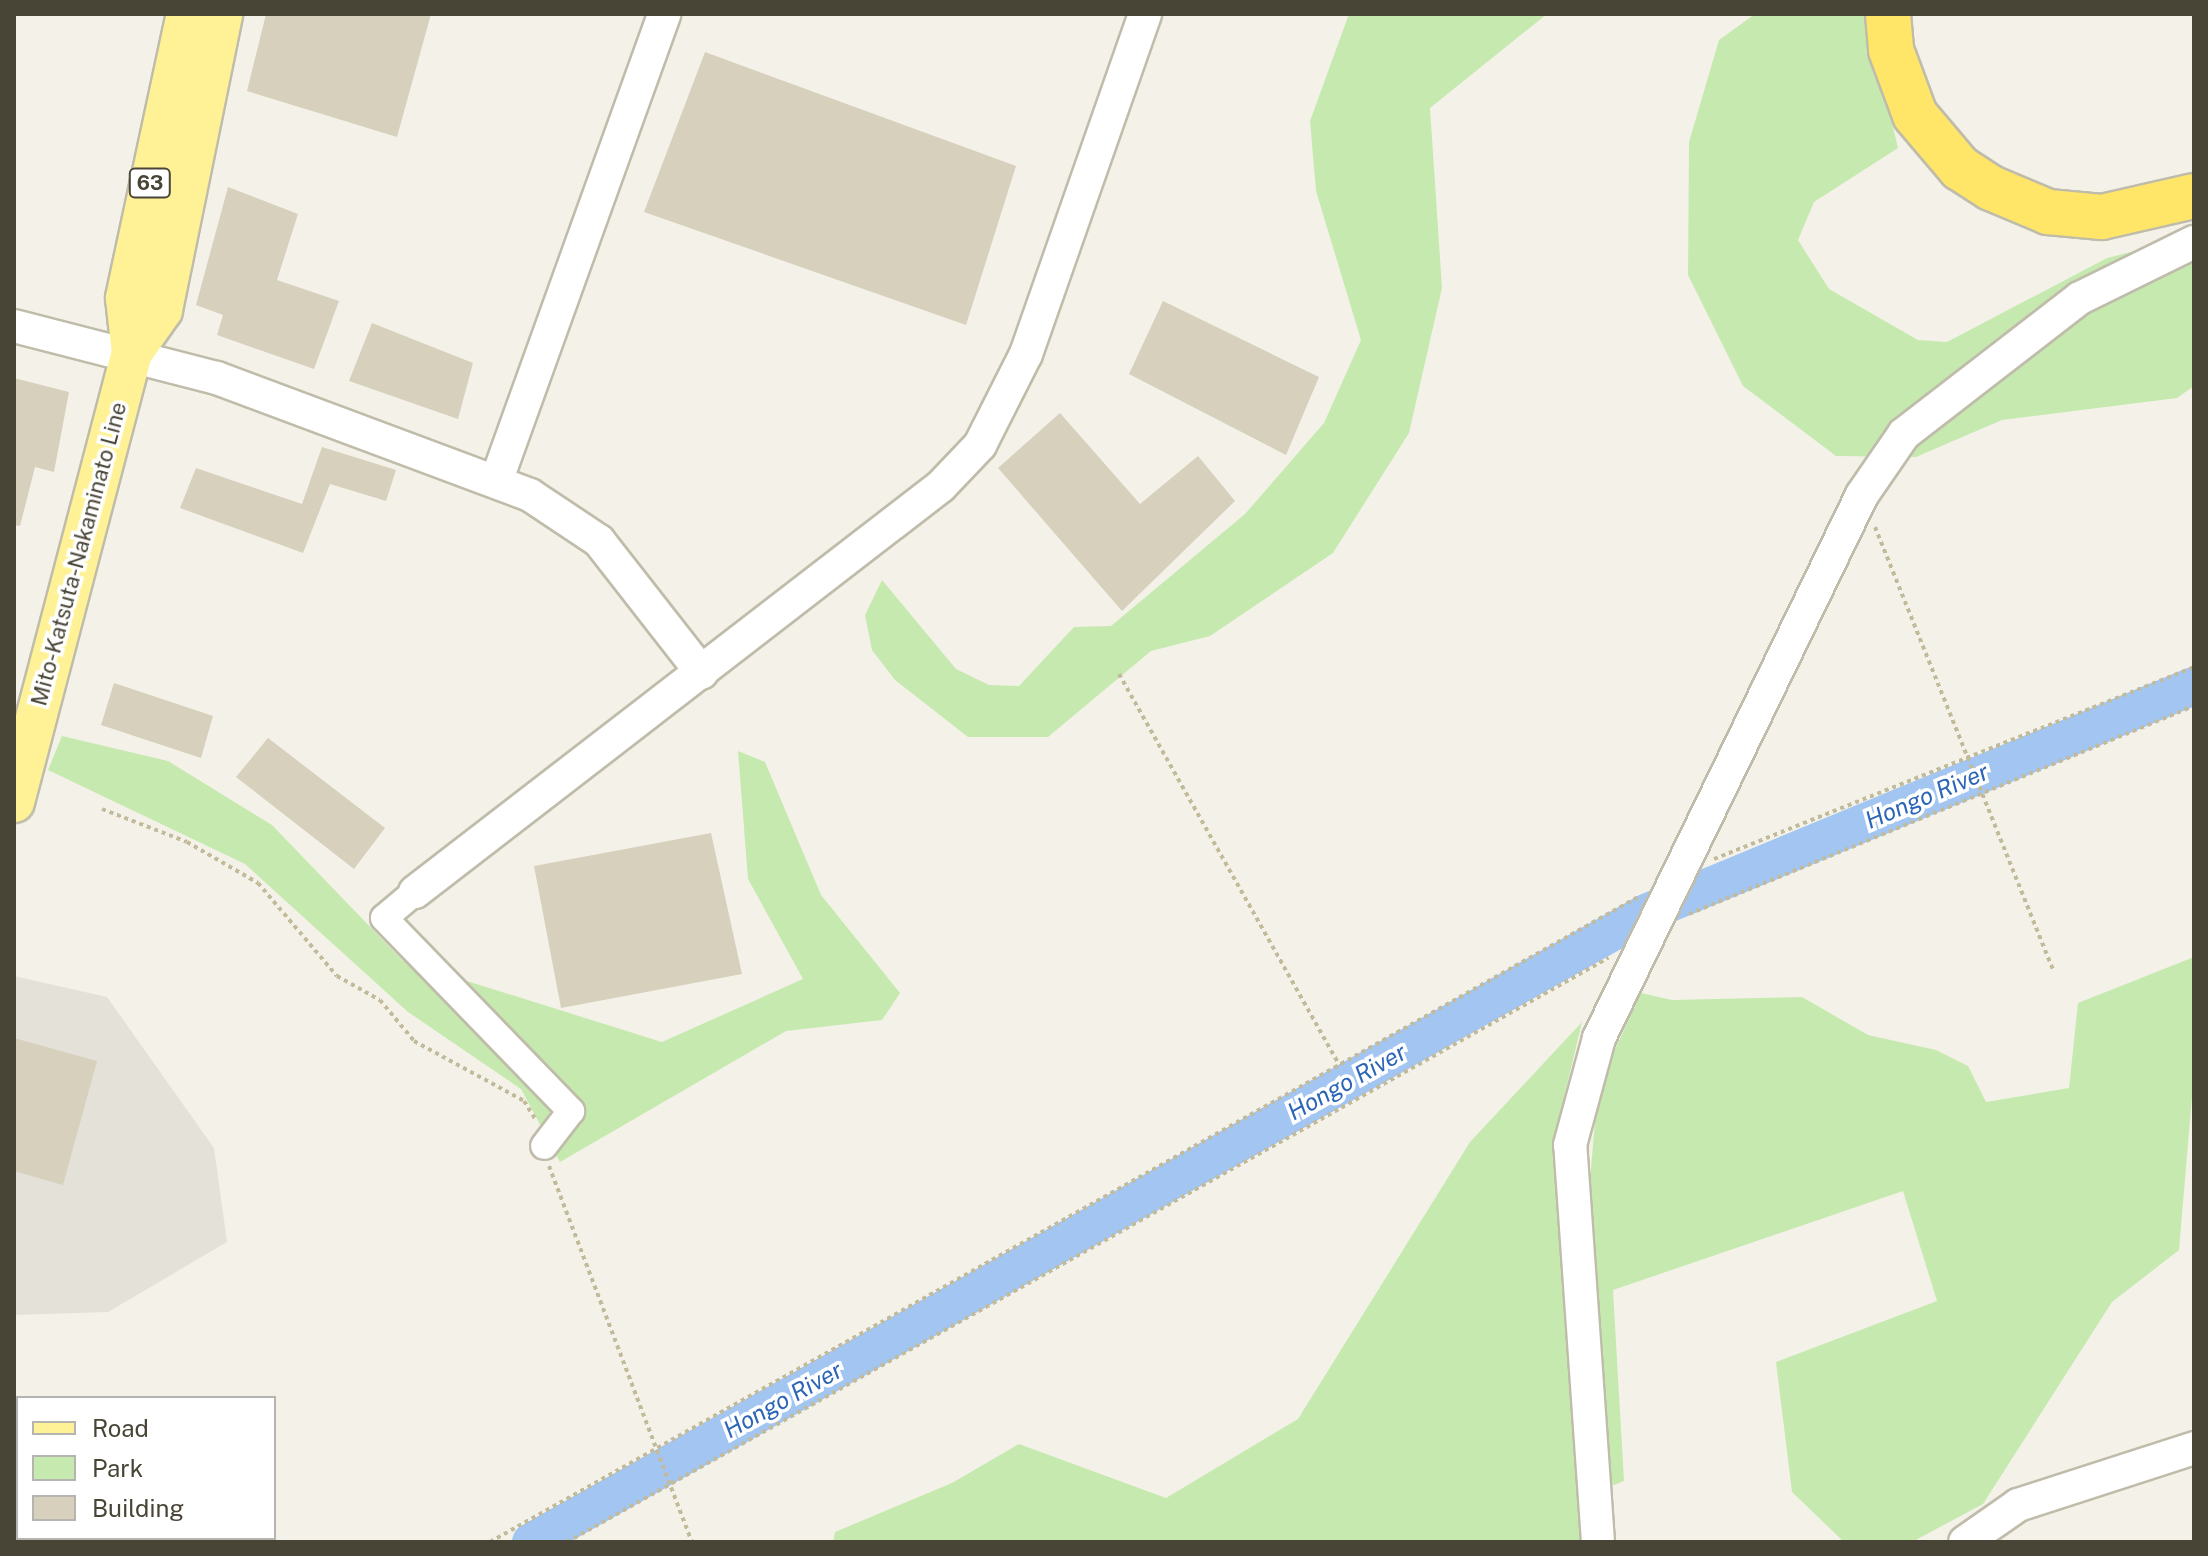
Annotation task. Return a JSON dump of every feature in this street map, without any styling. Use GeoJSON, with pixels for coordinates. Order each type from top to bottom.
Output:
{"type":"FeatureCollection","features":[{"type":"Feature","properties":{"kind":"highway"},"geometry":{"type":"LineString","coordinates":[[1888,14],[1891,50],[1915,115],[1960,168],[1991,188],[2048,212],[2102,217],[2194,196]]}},
{"type":"Feature","properties":{"kind":"highway"},"geometry":{"type":"LineString","coordinates":[[1908,14],[1912,49],[1937,110],[1958,137],[2008,175],[2037,188],[2093,195],[2153,184],[2194,163]]}},
{"type":"Feature","properties":{"kind":"main road","name":"Mito-Katsuta-Nakaminato Line"},"geometry":{"type":"LineString","coordinates":[[132,353],[126,298],[187,14]]}},
{"type":"Feature","properties":{"kind":"main road","name":"Mito-Katsuta-Nakaminato Line"},"geometry":{"type":"LineString","coordinates":[[14,802],[132,353],[162,310],[222,14]]}},
{"type":"Feature","properties":{"kind":"street"},"geometry":{"type":"LineString","coordinates":[[497,479],[664,14]]}},
{"type":"Feature","properties":{"kind":"street"},"geometry":{"type":"LineString","coordinates":[[544,1146],[571,1111],[384,918],[941,486],[980,445],[1026,354],[1145,14]]}},
{"type":"Feature","properties":{"kind":"street"},"geometry":{"type":"LineString","coordinates":[[1598,1542],[1570,1145],[1590,1062],[1862,495],[1904,434],[2080,298],[2194,242]]}},
{"type":"Feature","properties":{"kind":"street"},"geometry":{"type":"LineString","coordinates":[[14,326],[132,353],[497,479],[567,514],[599,541],[702,673]]}},
{"type":"Feature","properties":{"kind":"street"},"geometry":{"type":"LineString","coordinates":[[1965,1542],[2018,1505],[2194,1448]]}},
{"type":"Feature","properties":{"kind":"path"},"geometry":{"type":"LineString","coordinates":[[1862,495],[2053,970]]}},
{"type":"Feature","properties":{"kind":"path"},"geometry":{"type":"LineString","coordinates":[[490,1542],[1678,876],[2194,667]]}},
{"type":"Feature","properties":{"kind":"path"},"geometry":{"type":"LineString","coordinates":[[1119,674],[1339,1065]]}},
{"type":"Feature","properties":{"kind":"path"},"geometry":{"type":"LineString","coordinates":[[567,1542],[1655,929],[2194,706]]}},
{"type":"Feature","properties":{"kind":"path"},"geometry":{"type":"LineString","coordinates":[[102,809],[187,842],[258,883],[337,976],[380,1000],[414,1041],[524,1101],[544,1146],[668,1485],[692,1542]]}},
{"type":"Feature","properties":{"kind":"shaded area"},"geometry":{"type":"Polygon","coordinates":[[[14,976],[107,997],[214,1148],[227,1242],[108,1312],[14,1315],[14,976]]]}},
{"type":"Feature","properties":{"kind":"green space"},"geometry":{"type":"Polygon","coordinates":[[[1349,14],[1547,14],[1430,108],[1442,288],[1409,433],[1333,553],[1210,636],[1151,651],[1048,737],[968,737],[895,680],[872,650],[865,615],[882,580],[956,669],[989,685],[1019,686],[1074,627],[1111,626],[1245,514],[1324,423],[1361,340],[1316,191],[1310,121],[1349,14]]]}},
{"type":"Feature","properties":{"kind":"green space"},"geometry":{"type":"Polygon","coordinates":[[[1755,14],[1866,14],[1898,148],[1814,202],[1798,240],[1829,289],[1918,340],[1947,342],[2107,258],[2194,236],[2194,386],[2177,398],[2002,420],[1916,457],[1836,456],[1743,386],[1688,275],[1689,142],[1719,40],[1755,14]]]}},
{"type":"Feature","properties":{"kind":"green space"},"geometry":{"type":"Polygon","coordinates":[[[62,736],[168,761],[272,825],[403,961],[662,1042],[803,979],[748,879],[738,751],[765,762],[821,895],[900,993],[882,1020],[786,1031],[560,1162],[521,1089],[408,1012],[245,864],[48,770],[62,736]]]}},
{"type":"Feature","properties":{"kind":"green space"},"geometry":{"type":"Polygon","coordinates":[[[2194,957],[2194,1073],[2179,1250],[2112,1302],[1983,1504],[1912,1542],[1844,1542],[1792,1492],[1776,1362],[1937,1301],[1903,1191],[1613,1290],[1624,1481],[1606,1488],[1588,1204],[1595,1121],[1611,1058],[1641,993],[1672,1000],[1802,997],[1868,1035],[1936,1050],[1968,1066],[1986,1102],[2069,1088],[2078,1003],[2194,957]]]}},
{"type":"Feature","properties":{"kind":"green space"},"geometry":{"type":"Polygon","coordinates":[[[1582,1022],[1555,1135],[1587,1493],[1584,1542],[833,1542],[835,1532],[952,1483],[1019,1444],[1166,1498],[1298,1419],[1470,1142],[1582,1022]]]}},
{"type":"Feature","properties":{"kind":"building"},"geometry":{"type":"Polygon","coordinates":[[[266,14],[431,14],[397,137],[247,91],[266,14]]]}},
{"type":"Feature","properties":{"kind":"building"},"geometry":{"type":"Polygon","coordinates":[[[705,52],[1016,166],[966,325],[644,212],[705,52]]]}},
{"type":"Feature","properties":{"kind":"building"},"geometry":{"type":"Polygon","coordinates":[[[228,187],[298,214],[277,280],[339,301],[314,369],[217,335],[223,315],[196,305],[228,187]]]}},
{"type":"Feature","properties":{"kind":"building"},"geometry":{"type":"Polygon","coordinates":[[[1163,301],[1319,377],[1286,455],[1129,374],[1163,301]]]}},
{"type":"Feature","properties":{"kind":"building"},"geometry":{"type":"Polygon","coordinates":[[[372,323],[473,363],[458,419],[349,381],[372,323]]]}},
{"type":"Feature","properties":{"kind":"building"},"geometry":{"type":"Polygon","coordinates":[[[14,378],[69,392],[54,472],[35,467],[20,526],[14,525],[14,378]]]}},
{"type":"Feature","properties":{"kind":"building"},"geometry":{"type":"Polygon","coordinates":[[[1060,413],[1140,504],[1198,456],[1235,501],[1122,611],[998,468],[1060,413]]]}},
{"type":"Feature","properties":{"kind":"building"},"geometry":{"type":"Polygon","coordinates":[[[322,447],[396,470],[386,501],[330,484],[303,553],[180,508],[196,468],[302,504],[322,447]]]}},
{"type":"Feature","properties":{"kind":"building"},"geometry":{"type":"Polygon","coordinates":[[[114,683],[213,716],[201,758],[101,725],[114,683]]]}},
{"type":"Feature","properties":{"kind":"building"},"geometry":{"type":"Polygon","coordinates":[[[268,738],[385,828],[354,869],[236,777],[268,738]]]}},
{"type":"Feature","properties":{"kind":"building"},"geometry":{"type":"Polygon","coordinates":[[[711,833],[742,974],[561,1008],[534,866],[711,833]]]}},
{"type":"Feature","properties":{"kind":"building"},"geometry":{"type":"Polygon","coordinates":[[[14,1038],[97,1061],[63,1185],[14,1171],[14,1038]]]}},
{"type":"Feature","properties":{"kind":"waterway","name":"Hongo River"},"geometry":{"type":"LineString","coordinates":[[531,1542],[1648,912],[2194,686]]}}]}
